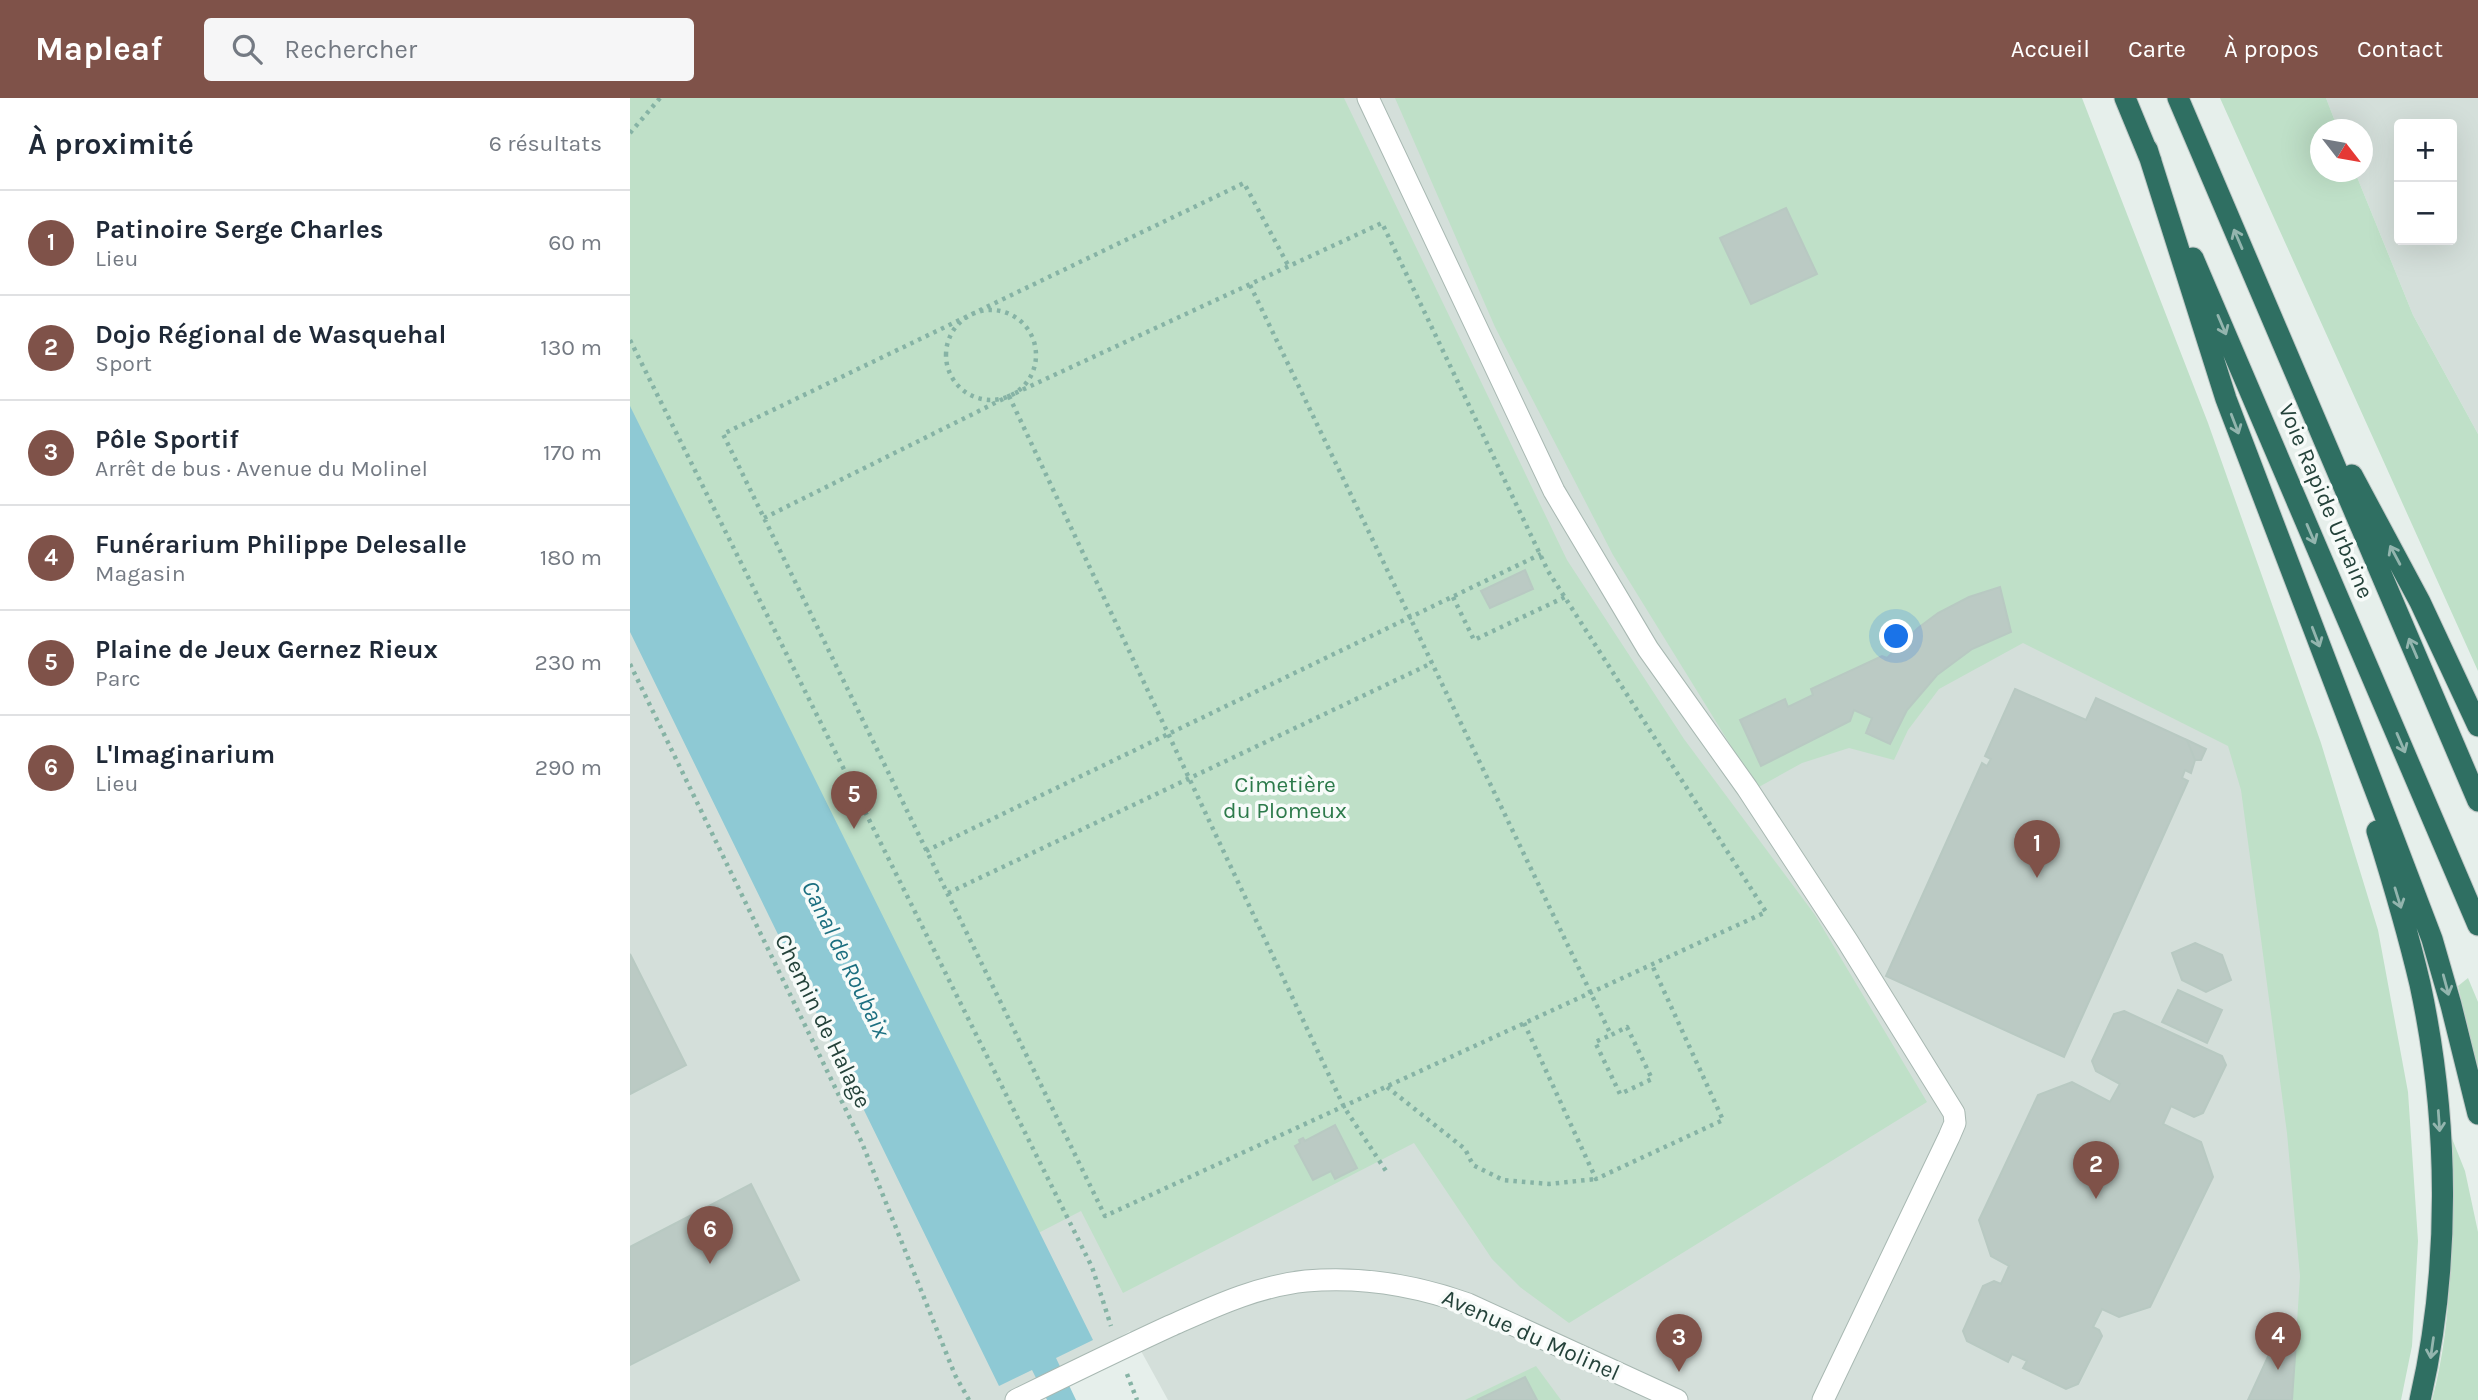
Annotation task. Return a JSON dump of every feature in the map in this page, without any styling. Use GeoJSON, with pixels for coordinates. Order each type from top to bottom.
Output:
{"type":"FeatureCollection","features":[{"type":"Feature","properties":{"kind":"highway","name":"Voie Rapide Urbaine"},"geometry":{"type":"LineString","coordinates":[[2125,98],[2478,925]]}},
{"type":"Feature","properties":{"kind":"highway","name":"Voie Rapide Urbaine"},"geometry":{"type":"LineString","coordinates":[[2178,98],[2478,801]]}},
{"type":"Feature","properties":{"kind":"highway"},"geometry":{"type":"LineString","coordinates":[[2147,149],[2226,399],[2441,966],[2478,1114]]}},
{"type":"Feature","properties":{"kind":"highway"},"geometry":{"type":"LineString","coordinates":[[2284,347],[2420,602],[2478,726]]}},
{"type":"Feature","properties":{"kind":"highway"},"geometry":{"type":"LineString","coordinates":[[2354,737],[2420,986],[2437,1093],[2442,1158],[2438,1293],[2431,1356],[2420,1400]]}},
{"type":"Feature","properties":{"kind":"street"},"geometry":{"type":"LineString","coordinates":[[1368,98],[1554,491],[1648,649],[1747,788],[1849,942],[1954,1112],[1955,1123],[1949,1138],[1823,1400]]}},
{"type":"Feature","properties":{"kind":"street","name":"Avenue du Molinel"},"geometry":{"type":"LineString","coordinates":[[1016,1400],[1110,1354],[1245,1294],[1305,1281],[1374,1282],[1420,1288],[1468,1304],[1677,1400]]}},
{"type":"Feature","properties":{"kind":"path"},"geometry":{"type":"LineString","coordinates":[[630,133],[660,98]]}},
{"type":"Feature","properties":{"kind":"path"},"geometry":{"type":"LineString","coordinates":[[764,518],[1009,396],[1289,267],[1382,223],[1541,554],[1565,597],[1766,912],[1105,1216],[948,893],[926,851],[723,434],[1244,183],[1289,267]]}},
{"type":"Feature","properties":{"kind":"path"},"geometry":{"type":"LineString","coordinates":[[1250,285],[1611,1035]]}},
{"type":"Feature","properties":{"kind":"path"},"geometry":{"type":"LineString","coordinates":[[993,309],[1009,313],[1023,323],[1033,337],[1036,355],[1033,372],[1024,386],[1009,396],[994,400],[979,398],[963,390],[951,377],[947,364],[947,344],[955,327],[974,313],[993,309]]}},
{"type":"Feature","properties":{"kind":"path"},"geometry":{"type":"LineString","coordinates":[[630,340],[1092,1267],[1110,1354],[1137,1400]]}},
{"type":"Feature","properties":{"kind":"path"},"geometry":{"type":"LineString","coordinates":[[1009,396],[1344,1107],[1386,1171]]}},
{"type":"Feature","properties":{"kind":"path"},"geometry":{"type":"LineString","coordinates":[[926,851],[1541,554]]}},
{"type":"Feature","properties":{"kind":"path"},"geometry":{"type":"LineString","coordinates":[[1453,597],[1474,640],[1565,597]]}},
{"type":"Feature","properties":{"kind":"path"},"geometry":{"type":"LineString","coordinates":[[948,893],[1432,663]]}},
{"type":"Feature","properties":{"kind":"path","name":"Chemin de Halage"},"geometry":{"type":"LineString","coordinates":[[630,664],[862,1143],[956,1375],[969,1400]]}},
{"type":"Feature","properties":{"kind":"path"},"geometry":{"type":"LineString","coordinates":[[1387,1087],[1465,1149],[1473,1165],[1503,1180],[1549,1184],[1596,1179],[1723,1120],[1652,965]]}},
{"type":"Feature","properties":{"kind":"path"},"geometry":{"type":"LineString","coordinates":[[1524,1024],[1596,1179]]}},
{"type":"Feature","properties":{"kind":"path"},"geometry":{"type":"LineString","coordinates":[[1628,1027],[1653,1079],[1620,1094],[1595,1042],[1611,1035],[1628,1027]]}},
{"type":"Feature","properties":{"kind":"shaded area"},"geometry":{"type":"Polygon","coordinates":[[[630,98],[2064,98],[2208,469],[2384,1400],[1168,1400],[1130,1331],[1019,1400],[630,1400],[630,98]]]}},
{"type":"Feature","properties":{"kind":"shaded area"},"geometry":{"type":"Polygon","coordinates":[[[2326,98],[2478,98],[2478,434],[2413,315],[2359,182],[2373,182],[2373,119],[2334,119],[2326,98]]]}},
{"type":"Feature","properties":{"kind":"green space","name":"Cimetière du Plomeux"},"geometry":{"type":"Polygon","coordinates":[[[630,98],[1344,98],[1567,560],[1684,739],[1815,915],[1927,1102],[1569,1323],[1520,1287],[1492,1259],[1414,1143],[1123,1293],[1081,1211],[1017,1244],[630,447],[630,98]]]}},
{"type":"Feature","properties":{"kind":"green space"},"geometry":{"type":"Polygon","coordinates":[[[1395,98],[2082,98],[2208,423],[2321,743],[2378,930],[2408,1092],[2418,1241],[2412,1346],[2401,1400],[2292,1400],[2300,1276],[2287,1133],[2241,790],[2228,746],[2023,643],[1939,689],[1908,730],[1894,760],[1849,748],[1802,763],[1757,788],[1613,555],[1495,327],[1395,98]]]}},
{"type":"Feature","properties":{"kind":"green space"},"geometry":{"type":"Polygon","coordinates":[[[2220,98],[2326,98],[2334,119],[2310,119],[2310,182],[2359,182],[2413,315],[2478,434],[2478,671],[2220,98]]]}},
{"type":"Feature","properties":{"kind":"green space"},"geometry":{"type":"Polygon","coordinates":[[[2468,978],[2478,1002],[2478,1073],[2458,986],[2468,978]]]}},
{"type":"Feature","properties":{"kind":"green space"},"geometry":{"type":"Polygon","coordinates":[[[2451,1136],[2465,1171],[2478,1232],[2478,1400],[2432,1400],[2445,1335],[2448,1302],[2451,1136]]]}},
{"type":"Feature","properties":{"kind":"green space"},"geometry":{"type":"Polygon","coordinates":[[[1536,1366],[1561,1400],[1465,1400],[1536,1366]]]}},
{"type":"Feature","properties":{"kind":"water","name":"Canal de Roubaix"},"geometry":{"type":"Polygon","coordinates":[[[630,406],[1093,1340],[1056,1358],[1076,1400],[1047,1400],[1032,1370],[999,1386],[630,632],[630,406]]]}},
{"type":"Feature","properties":{"kind":"building"},"geometry":{"type":"Polygon","coordinates":[[[1786,208],[1817,274],[1751,304],[1720,238],[1786,208]]]}},
{"type":"Feature","properties":{"kind":"building"},"geometry":{"type":"Polygon","coordinates":[[[1525,570],[1533,589],[1490,608],[1481,591],[1525,570]]]}},
{"type":"Feature","properties":{"kind":"building"},"geometry":{"type":"Polygon","coordinates":[[[2000,587],[2011,632],[1972,649],[1937,675],[1907,710],[1890,744],[1866,733],[1872,718],[1854,710],[1850,721],[1761,766],[1740,720],[1785,699],[1788,707],[1813,695],[1811,689],[1882,656],[1887,658],[1938,613],[1969,597],[2000,587]]]}},
{"type":"Feature","properties":{"kind":"building"},"geometry":{"type":"Polygon","coordinates":[[[2015,689],[2086,720],[2096,698],[2187,740],[2195,760],[2191,773],[2185,770],[2182,778],[2188,781],[2064,1057],[1886,976],[1982,763],[1987,766],[1991,759],[1985,756],[2015,689]]]}},
{"type":"Feature","properties":{"kind":"building"},"geometry":{"type":"Polygon","coordinates":[[[2187,740],[2206,749],[2201,760],[2195,760],[2187,740]]]}},
{"type":"Feature","properties":{"kind":"building"},"geometry":{"type":"Polygon","coordinates":[[[2195,943],[2222,955],[2231,980],[2206,992],[2182,980],[2172,953],[2195,943]]]}},
{"type":"Feature","properties":{"kind":"building"},"geometry":{"type":"Polygon","coordinates":[[[630,954],[686,1065],[630,1094],[630,954]]]}},
{"type":"Feature","properties":{"kind":"building"},"geometry":{"type":"Polygon","coordinates":[[[2178,990],[2222,1010],[2207,1043],[2162,1022],[2178,990]]]}},
{"type":"Feature","properties":{"kind":"building"},"geometry":{"type":"Polygon","coordinates":[[[2124,1011],[2222,1056],[2226,1065],[2203,1113],[2194,1117],[2171,1106],[2163,1124],[2201,1142],[2213,1177],[2150,1307],[2119,1317],[2102,1309],[2093,1327],[2099,1330],[2102,1336],[2078,1384],[2066,1389],[2023,1368],[2027,1361],[2012,1354],[2008,1362],[1967,1341],[1963,1331],[1983,1286],[1994,1281],[2001,1284],[2009,1266],[1991,1256],[1979,1220],[2038,1095],[2072,1082],[2110,1102],[2120,1084],[2096,1071],[2092,1061],[2114,1014],[2124,1011]]]}},
{"type":"Feature","properties":{"kind":"building"},"geometry":{"type":"Polygon","coordinates":[[[1335,1125],[1357,1168],[1335,1179],[1331,1171],[1313,1180],[1295,1146],[1300,1143],[1299,1140],[1303,1138],[1305,1141],[1335,1125]]]}},
{"type":"Feature","properties":{"kind":"building"},"geometry":{"type":"Polygon","coordinates":[[[751,1184],[799,1280],[630,1365],[630,1247],[751,1184]]]}},
{"type":"Feature","properties":{"kind":"building"},"geometry":{"type":"Polygon","coordinates":[[[2279,1333],[2296,1342],[2292,1400],[2248,1400],[2279,1333]]]}},
{"type":"Feature","properties":{"kind":"building"},"geometry":{"type":"Polygon","coordinates":[[[1525,1377],[1537,1400],[1477,1400],[1525,1377]]]}},
{"type":"Feature","properties":{"kind":"place","name":"Plaine de Jeux Gernez Rieux"},"geometry":{"type":"Point","coordinates":[854,829]}},
{"type":"Feature","properties":{"kind":"place","name":"Patinoire Serge Charles"},"geometry":{"type":"Point","coordinates":[2037,878]}},
{"type":"Feature","properties":{"kind":"place","name":"Dojo Régional de Wasquehal"},"geometry":{"type":"Point","coordinates":[2096,1199]}},
{"type":"Feature","properties":{"kind":"place","name":"L'Imaginarium"},"geometry":{"type":"Point","coordinates":[710,1264]}},
{"type":"Feature","properties":{"kind":"place","name":"Funérarium Philippe Delesalle"},"geometry":{"type":"Point","coordinates":[2278,1370]}},
{"type":"Feature","properties":{"kind":"place","name":"Pôle Sportif"},"geometry":{"type":"Point","coordinates":[1679,1372]}}]}
